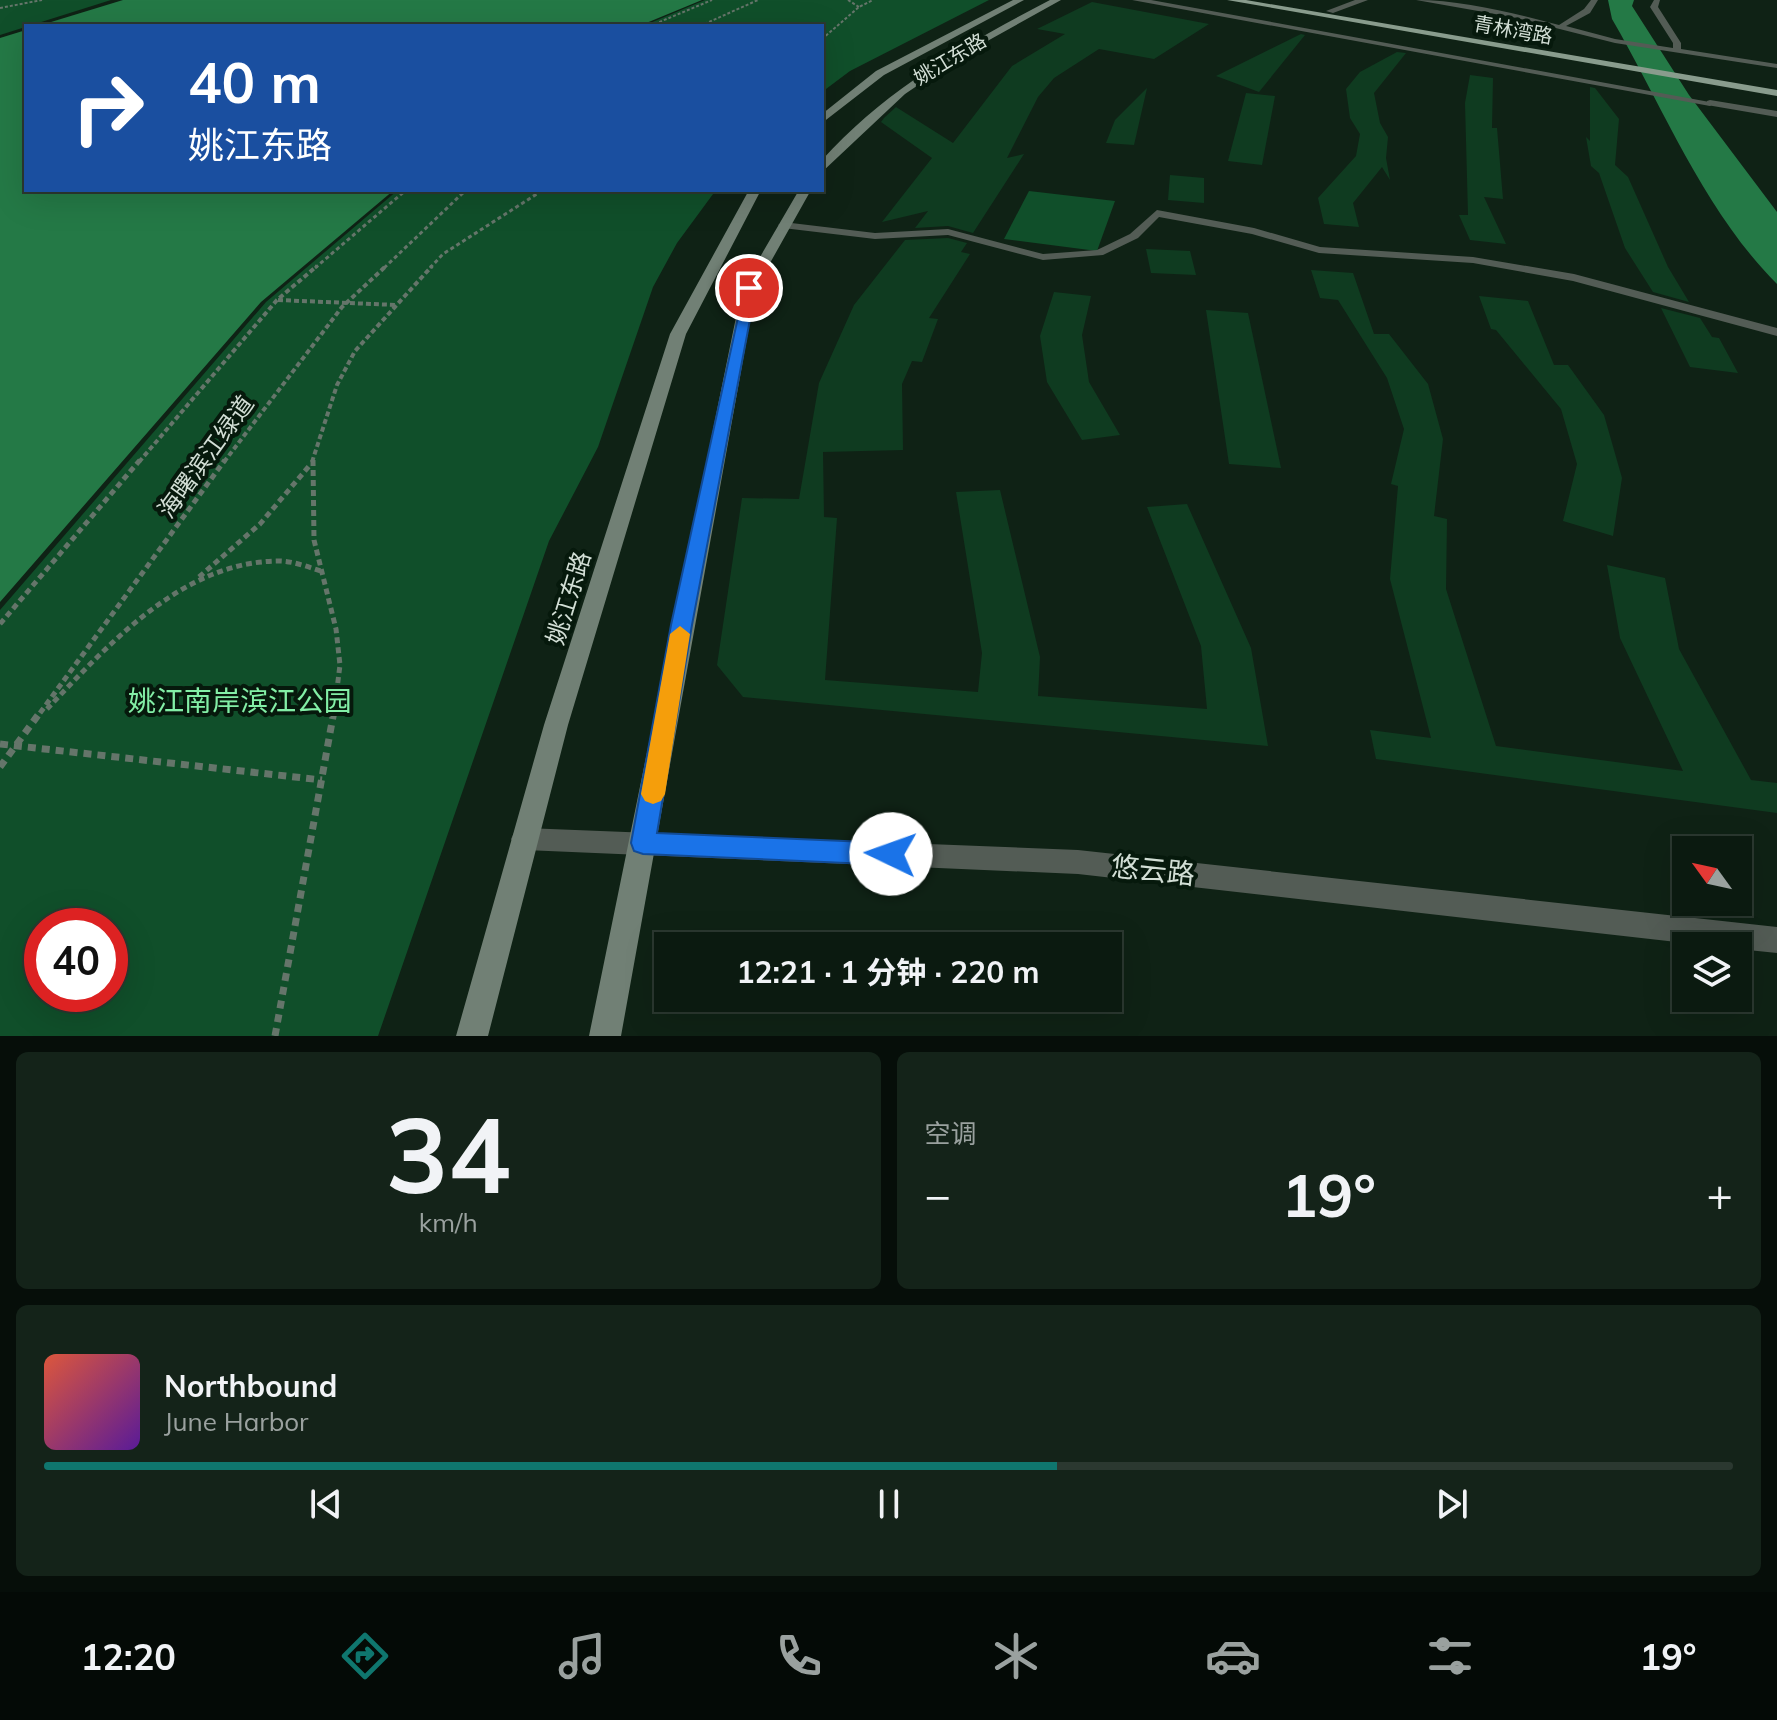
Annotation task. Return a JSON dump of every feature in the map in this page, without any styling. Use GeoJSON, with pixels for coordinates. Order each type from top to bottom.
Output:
{"type":"FeatureCollection","features":[{"type":"Feature","properties":{"kind":"main road","name":"姚江东路"},"geometry":{"type":"LineString","coordinates":[[824,118],[880,73],[1020,0]]}},
{"type":"Feature","properties":{"kind":"main road","name":"姚江东路"},"geometry":{"type":"LineString","coordinates":[[824,166],[915,78],[1057,0]]}},
{"type":"Feature","properties":{"kind":"main road","name":"青林湾路"},"geometry":{"type":"LineString","coordinates":[[1231,0],[1600,64],[1682,73]]}},
{"type":"Feature","properties":{"kind":"main road","name":"青林湾路"},"geometry":{"type":"LineString","coordinates":[[1267,0],[1682,73]]}},
{"type":"Feature","properties":{"kind":"main road"},"geometry":{"type":"LineString","coordinates":[[1682,73],[1777,85]]}},
{"type":"Feature","properties":{"kind":"main road"},"geometry":{"type":"LineString","coordinates":[[1682,73],[1777,93]]}},
{"type":"Feature","properties":{"kind":"main road","name":"姚江东路"},"geometry":{"type":"LineString","coordinates":[[472,1036],[556,725],[678,334],[754,192]]}},
{"type":"Feature","properties":{"kind":"main road"},"geometry":{"type":"LineString","coordinates":[[605,1036],[749,288],[804,192]]}},
{"type":"Feature","properties":{"kind":"street"},"geometry":{"type":"LineString","coordinates":[[1136,0],[1710,103]]}},
{"type":"Feature","properties":{"kind":"street"},"geometry":{"type":"LineString","coordinates":[[1330,11],[1364,0]]}},
{"type":"Feature","properties":{"kind":"street","name":"悠云路"},"geometry":{"type":"LineString","coordinates":[[525,839],[1078,862],[1777,940]]}},
{"type":"Feature","properties":{"kind":"lane"},"geometry":{"type":"LineString","coordinates":[[1419,0],[1512,15],[1615,41],[1777,66]]}},
{"type":"Feature","properties":{"kind":"lane"},"geometry":{"type":"LineString","coordinates":[[1560,27],[1587,11],[1595,0]]}},
{"type":"Feature","properties":{"kind":"lane"},"geometry":{"type":"LineString","coordinates":[[1657,0],[1654,7],[1677,43],[1673,50]]}},
{"type":"Feature","properties":{"kind":"lane"},"geometry":{"type":"LineString","coordinates":[[1710,103],[1777,114]]}},
{"type":"Feature","properties":{"kind":"lane"},"geometry":{"type":"LineString","coordinates":[[783,225],[875,236],[948,232],[1043,257],[1099,253],[1134,236],[1157,213],[1254,231],[1319,250],[1473,260],[1574,278],[1777,332]]}},
{"type":"Feature","properties":{"kind":"path"},"geometry":{"type":"LineString","coordinates":[[0,8],[42,0]]}},
{"type":"Feature","properties":{"kind":"path"},"geometry":{"type":"LineString","coordinates":[[655,24],[712,0]]}},
{"type":"Feature","properties":{"kind":"path"},"geometry":{"type":"LineString","coordinates":[[704,24],[758,0]]}},
{"type":"Feature","properties":{"kind":"path"},"geometry":{"type":"LineString","coordinates":[[848,0],[859,7]]}},
{"type":"Feature","properties":{"kind":"path"},"geometry":{"type":"LineString","coordinates":[[824,37],[859,7],[873,0]]}},
{"type":"Feature","properties":{"kind":"path"},"geometry":{"type":"LineString","coordinates":[[0,624],[277,300],[404,192]]}},
{"type":"Feature","properties":{"kind":"path","name":"海曙滨江绿道"},"geometry":{"type":"LineString","coordinates":[[0,767],[297,362],[346,303],[464,192]]}},
{"type":"Feature","properties":{"kind":"path"},"geometry":{"type":"LineString","coordinates":[[275,1036],[340,665],[336,629],[314,540],[312,463],[337,385],[355,351],[443,254],[540,192]]}},
{"type":"Feature","properties":{"kind":"path"},"geometry":{"type":"LineString","coordinates":[[277,300],[396,305]]}},
{"type":"Feature","properties":{"kind":"path"},"geometry":{"type":"LineString","coordinates":[[30,727],[141,619],[189,586],[260,524],[312,463]]}},
{"type":"Feature","properties":{"kind":"path"},"geometry":{"type":"LineString","coordinates":[[189,586],[241,563],[266,559],[286,559],[321,571]]}},
{"type":"Feature","properties":{"kind":"path"},"geometry":{"type":"LineString","coordinates":[[0,744],[322,780]]}},
{"type":"Feature","properties":{"kind":"green space"},"geometry":{"type":"Polygon","coordinates":[[[0,0],[111,0],[35,24],[24,24],[24,27],[0,35],[0,0]]]}},
{"type":"Feature","properties":{"kind":"green space"},"geometry":{"type":"Polygon","coordinates":[[[705,0],[989,0],[850,71],[824,90],[824,24],[648,24],[705,0]]]}},
{"type":"Feature","properties":{"kind":"green space"},"geometry":{"type":"Polygon","coordinates":[[[1029,191],[1115,201],[1097,251],[1004,239],[1029,191]]]}},
{"type":"Feature","properties":{"kind":"green space","name":"姚江南岸滨江公园"},"geometry":{"type":"Polygon","coordinates":[[[396,192],[715,192],[677,243],[653,287],[598,447],[549,541],[378,1036],[0,1036],[0,610],[266,302],[396,192]]]}},
{"type":"Feature","properties":{"kind":"shaded area"},"geometry":{"type":"Polygon","coordinates":[[[123,0],[702,0],[644,24],[45,24],[123,0]]]}},
{"type":"Feature","properties":{"kind":"shaded area"},"geometry":{"type":"Polygon","coordinates":[[[1608,0],[1634,0],[1632,6],[1689,95],[1777,212],[1777,284],[1751,255],[1706,191],[1612,19],[1608,0]]]}},
{"type":"Feature","properties":{"kind":"shaded area"},"geometry":{"type":"Polygon","coordinates":[[[24,31],[24,192],[392,192],[261,302],[0,602],[0,38],[24,31]]]}},
{"type":"Feature","properties":{"kind":"building"},"geometry":{"type":"Polygon","coordinates":[[[1092,2],[1209,24],[1154,59],[1099,49],[1054,78],[1038,97],[1007,158],[1024,154],[973,233],[948,226],[915,228],[928,211],[882,222],[932,158],[881,122],[884,118],[896,107],[953,143],[1012,66],[1065,34],[1037,29],[1092,2]]]}},
{"type":"Feature","properties":{"kind":"building"},"geometry":{"type":"Polygon","coordinates":[[[1301,34],[1305,35],[1259,92],[1216,76],[1301,34]]]}},
{"type":"Feature","properties":{"kind":"building"},"geometry":{"type":"Polygon","coordinates":[[[1397,52],[1406,53],[1374,93],[1380,123],[1388,137],[1386,158],[1390,180],[1382,167],[1353,203],[1359,227],[1324,224],[1318,198],[1356,156],[1360,134],[1350,118],[1346,89],[1360,72],[1397,52]]]}},
{"type":"Feature","properties":{"kind":"building"},"geometry":{"type":"Polygon","coordinates":[[[1470,75],[1493,78],[1492,128],[1497,128],[1503,199],[1484,197],[1506,244],[1470,240],[1459,215],[1468,215],[1465,103],[1470,75]]]}},
{"type":"Feature","properties":{"kind":"building"},"geometry":{"type":"Polygon","coordinates":[[[1590,87],[1595,88],[1619,119],[1615,165],[1628,177],[1668,267],[1689,302],[1653,292],[1625,248],[1599,173],[1591,166],[1586,137],[1590,141],[1590,87]]]}},
{"type":"Feature","properties":{"kind":"building"},"geometry":{"type":"Polygon","coordinates":[[[1147,88],[1134,145],[1106,143],[1115,120],[1147,88]]]}},
{"type":"Feature","properties":{"kind":"building"},"geometry":{"type":"Polygon","coordinates":[[[1246,93],[1275,96],[1262,165],[1228,161],[1246,93]]]}},
{"type":"Feature","properties":{"kind":"building"},"geometry":{"type":"Polygon","coordinates":[[[1170,175],[1204,178],[1204,203],[1168,200],[1170,175]]]}},
{"type":"Feature","properties":{"kind":"building"},"geometry":{"type":"Polygon","coordinates":[[[948,238],[967,243],[961,252],[970,254],[929,318],[938,319],[922,362],[912,361],[902,384],[903,450],[823,452],[824,517],[837,518],[825,680],[978,692],[982,653],[956,492],[1000,490],[1040,657],[1038,696],[1207,709],[1201,646],[1147,507],[1187,504],[1251,648],[1268,746],[743,697],[717,665],[742,498],[799,499],[819,383],[854,305],[905,240],[948,238]]]}},
{"type":"Feature","properties":{"kind":"building"},"geometry":{"type":"Polygon","coordinates":[[[1146,249],[1190,251],[1196,275],[1151,273],[1146,249]]]}},
{"type":"Feature","properties":{"kind":"building"},"geometry":{"type":"Polygon","coordinates":[[[1311,270],[1353,273],[1374,334],[1389,334],[1428,384],[1443,439],[1434,516],[1447,519],[1446,589],[1496,746],[1683,771],[1620,638],[1607,565],[1665,578],[1679,649],[1751,780],[1777,783],[1777,813],[1376,759],[1370,730],[1431,738],[1390,579],[1398,486],[1391,484],[1404,429],[1387,378],[1338,300],[1320,298],[1311,270]]]}},
{"type":"Feature","properties":{"kind":"building"},"geometry":{"type":"Polygon","coordinates":[[[1054,292],[1091,296],[1082,335],[1089,382],[1120,435],[1082,440],[1047,382],[1040,336],[1054,292]]]}},
{"type":"Feature","properties":{"kind":"building"},"geometry":{"type":"Polygon","coordinates":[[[1479,296],[1528,301],[1554,365],[1568,365],[1604,415],[1622,478],[1613,536],[1563,521],[1577,464],[1561,409],[1496,330],[1491,329],[1479,296]]]}},
{"type":"Feature","properties":{"kind":"building"},"geometry":{"type":"Polygon","coordinates":[[[1661,308],[1700,318],[1712,337],[1719,338],[1738,373],[1690,367],[1661,308]]]}},
{"type":"Feature","properties":{"kind":"building"},"geometry":{"type":"Polygon","coordinates":[[[1206,310],[1248,313],[1281,468],[1229,464],[1206,310]]]}},
{"type":"Feature","properties":{"kind":"slow traffic"},"geometry":{"type":"LineString","coordinates":[[653,794],[680,634]]}},
{"type":"Feature","properties":{"kind":"route"},"geometry":{"type":"LineString","coordinates":[[749,288],[682,625],[643,843],[891,854]]}}]}
